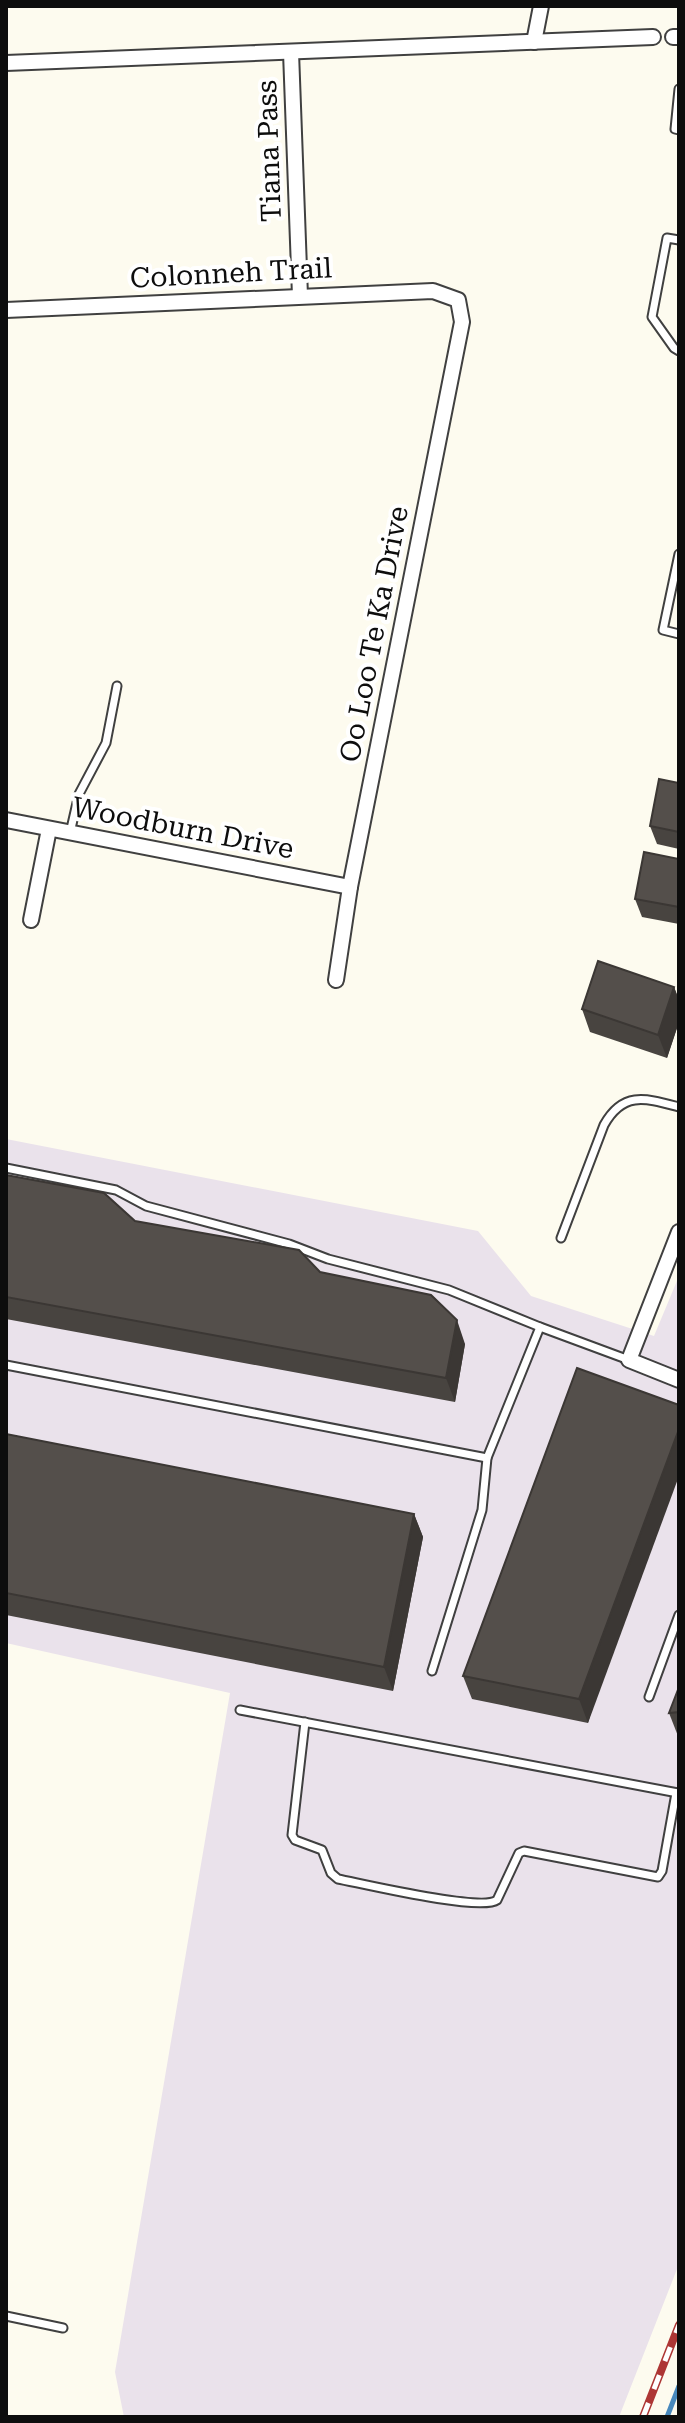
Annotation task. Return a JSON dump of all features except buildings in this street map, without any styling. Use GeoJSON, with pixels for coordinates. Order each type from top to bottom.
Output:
{"type":"FeatureCollection","features":[{"type":"Feature","properties":{"kind":"street"},"geometry":{"type":"LineString","coordinates":[[534,42],[541,6]]}},
{"type":"Feature","properties":{"kind":"street"},"geometry":{"type":"LineString","coordinates":[[6,63],[653,37]]}},
{"type":"Feature","properties":{"kind":"street","name":"Tiana Pass"},"geometry":{"type":"LineString","coordinates":[[291,52],[300,296]]}},
{"type":"Feature","properties":{"kind":"street","name":"Colonneh Trail"},"geometry":{"type":"LineString","coordinates":[[6,310],[433,291],[458,300]]}},
{"type":"Feature","properties":{"kind":"street","name":"Oo Loo Te Ka Drive"},"geometry":{"type":"LineString","coordinates":[[336,980],[350,887],[462,322],[458,300]]}},
{"type":"Feature","properties":{"kind":"street","name":"Woodburn Drive"},"geometry":{"type":"LineString","coordinates":[[6,820],[350,887]]}},
{"type":"Feature","properties":{"kind":"street"},"geometry":{"type":"LineString","coordinates":[[31,920],[49,829]]}},
{"type":"Feature","properties":{"kind":"street"},"geometry":{"type":"LineString","coordinates":[[679,1232],[629,1360],[679,1380]]}},
{"type":"Feature","properties":{"kind":"lane"},"geometry":{"type":"LineString","coordinates":[[679,89],[675,129],[679,130]]}},
{"type":"Feature","properties":{"kind":"lane"},"geometry":{"type":"LineString","coordinates":[[679,240],[667,238],[652,317],[679,351]]}},
{"type":"Feature","properties":{"kind":"lane"},"geometry":{"type":"LineString","coordinates":[[679,554],[663,630],[679,634]]}},
{"type":"Feature","properties":{"kind":"lane"},"geometry":{"type":"LineString","coordinates":[[70,833],[79,794],[106,743],[117,686]]}},
{"type":"Feature","properties":{"kind":"lane"},"geometry":{"type":"LineString","coordinates":[[561,1238],[612,1110],[625,1102],[641,1098],[679,1107]]}},
{"type":"Feature","properties":{"kind":"lane"},"geometry":{"type":"LineString","coordinates":[[6,1168],[116,1190],[146,1206],[289,1244],[328,1259],[449,1290],[629,1360]]}},
{"type":"Feature","properties":{"kind":"lane"},"geometry":{"type":"LineString","coordinates":[[432,1671],[482,1510],[487,1458],[540,1327]]}},
{"type":"Feature","properties":{"kind":"lane"},"geometry":{"type":"LineString","coordinates":[[6,1365],[487,1458]]}},
{"type":"Feature","properties":{"kind":"lane"},"geometry":{"type":"LineString","coordinates":[[649,1697],[679,1615]]}},
{"type":"Feature","properties":{"kind":"lane"},"geometry":{"type":"LineString","coordinates":[[240,1710],[305,1722],[678,1793],[662,1871],[658,1877],[524,1851],[519,1853],[493,1903],[465,1903],[338,1879],[331,1873],[322,1850],[295,1840],[292,1835],[305,1722]]}},
{"type":"Feature","properties":{"kind":"lane"},"geometry":{"type":"LineString","coordinates":[[6,2316],[63,2328]]}},
{"type":"Feature","properties":{"kind":"shaded area"},"geometry":{"type":"Polygon","coordinates":[[[6,1139],[478,1231],[531,1296],[654,1336],[679,1276],[679,2264],[619,2417],[124,2417],[115,2372],[230,1693],[6,1643],[6,1139]]]}},
{"type":"Feature","properties":{"kind":"waterway"},"geometry":{"type":"LineString","coordinates":[[667,2417],[679,2386]]}},
{"type":"Feature","properties":{"kind":"railway"},"geometry":{"type":"LineString","coordinates":[[643,2417],[679,2325]]}}]}
